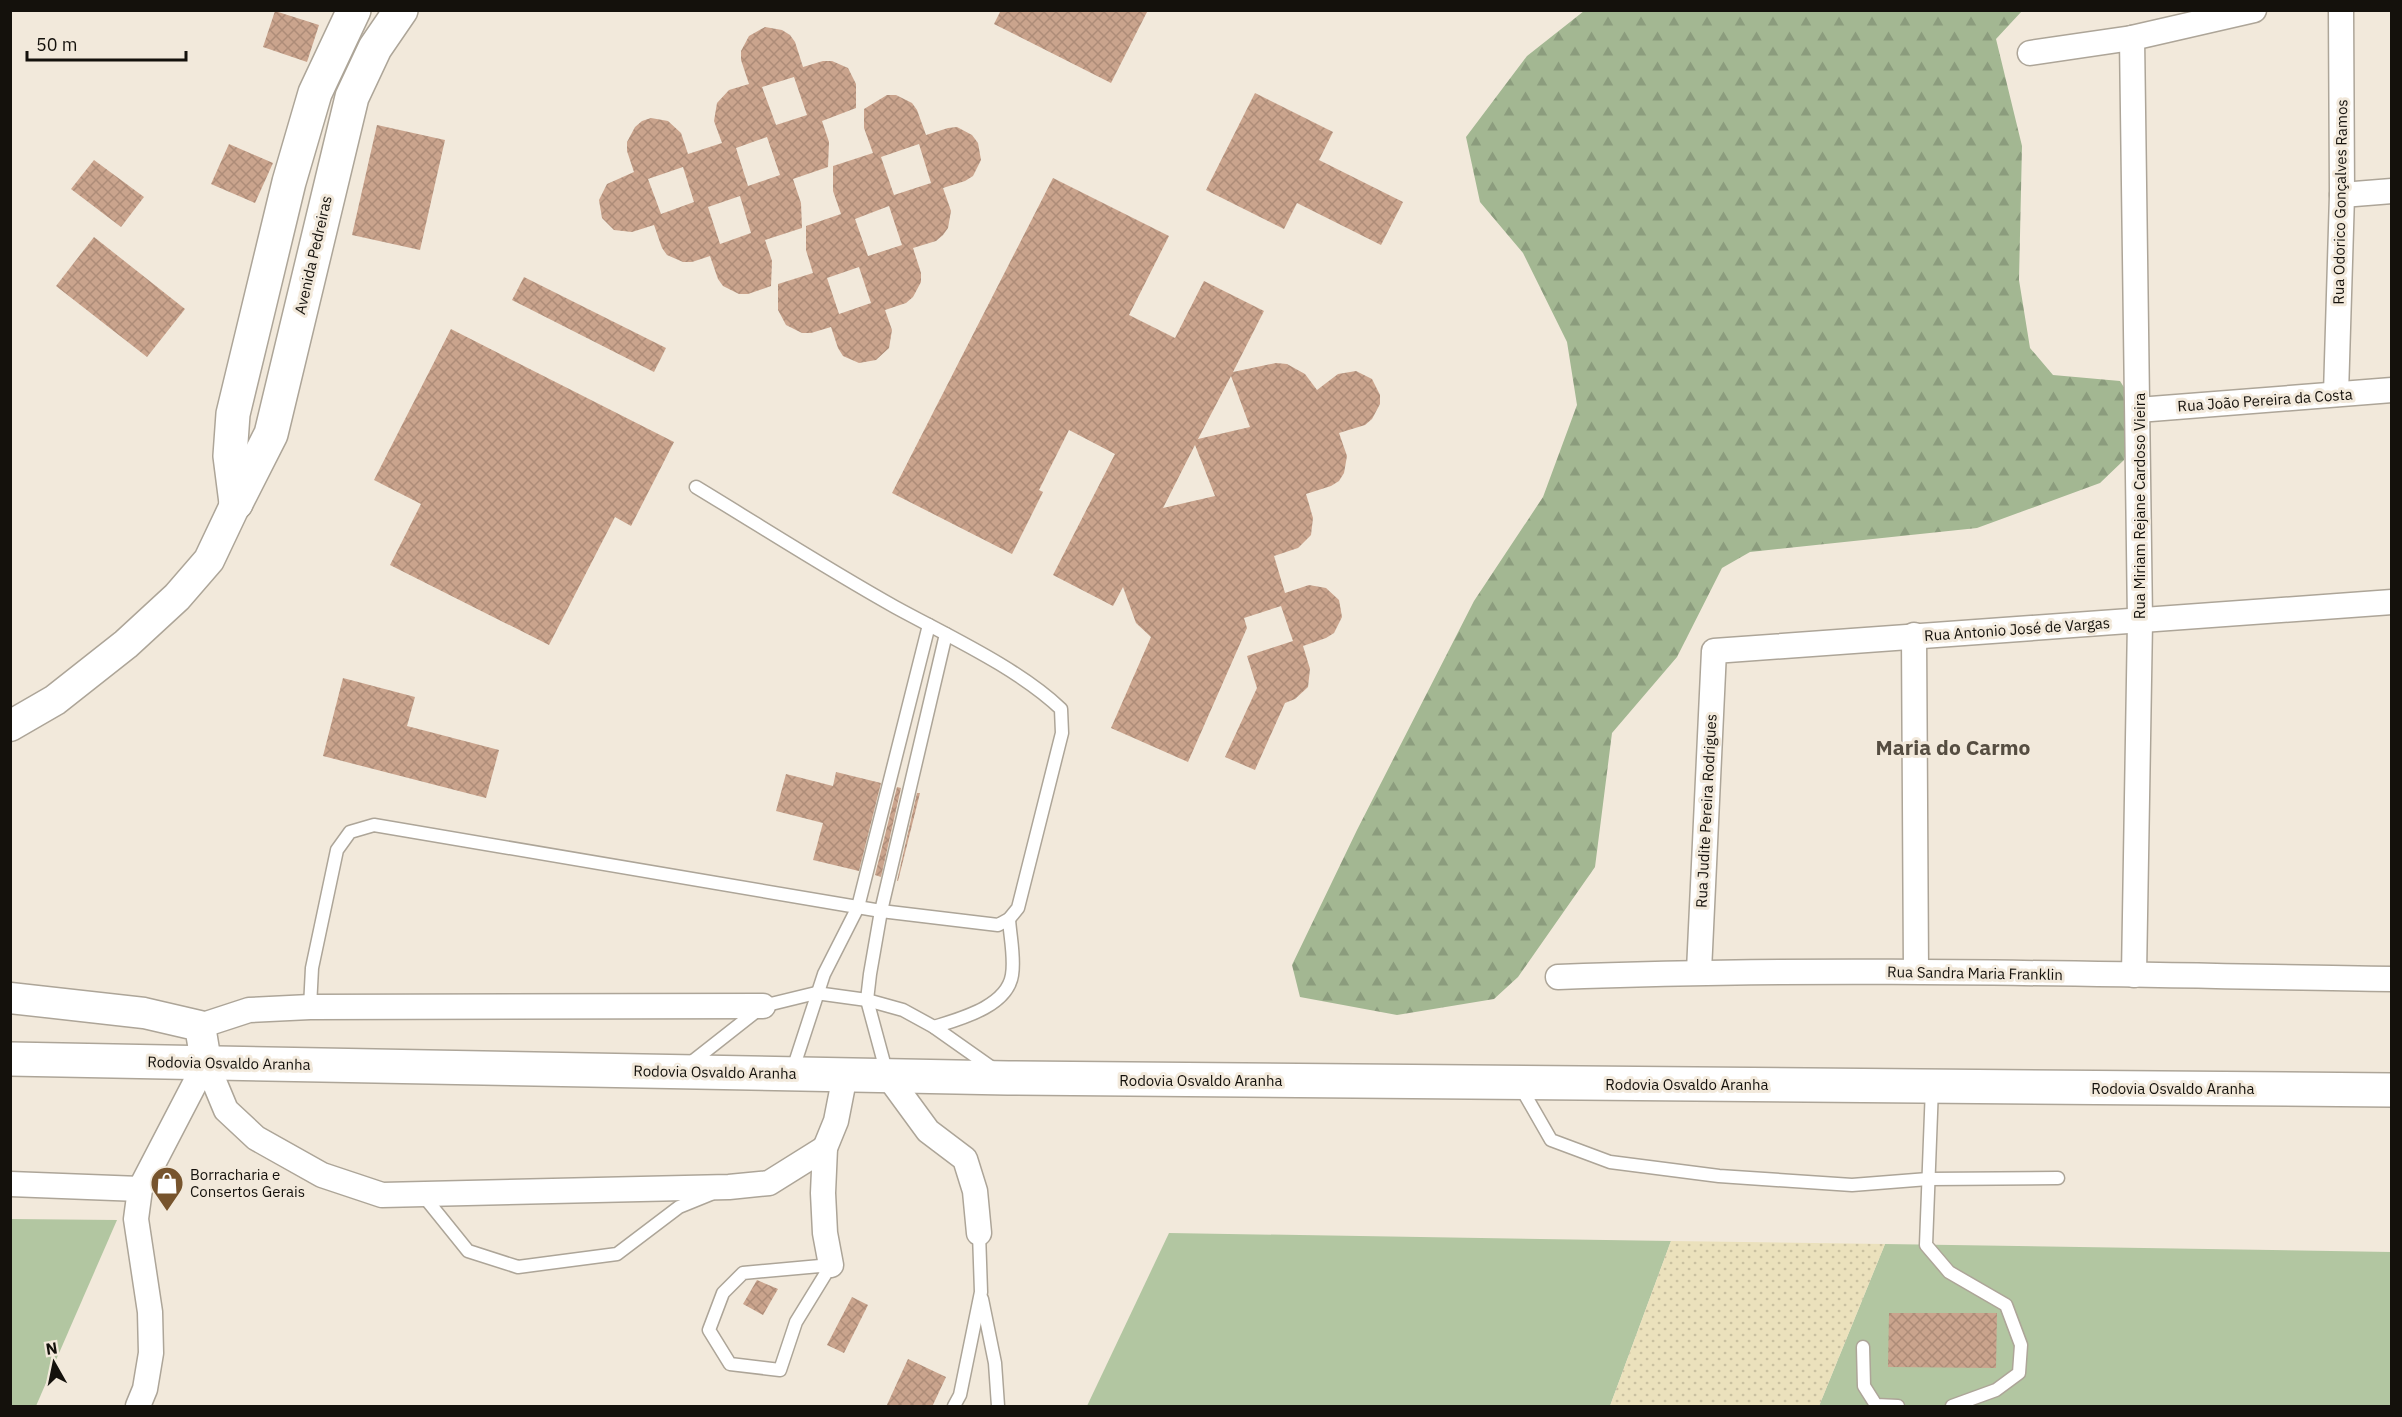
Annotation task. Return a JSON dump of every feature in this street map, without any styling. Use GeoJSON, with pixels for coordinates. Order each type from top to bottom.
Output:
{"type":"FeatureCollection","features":[{"type":"Feature","properties":{"kind":"main road","name":"Avenida Pedreiras"},"geometry":{"type":"LineString","coordinates":[[236,503],[271,434],[352,97],[375,48],[401,10]]}},
{"type":"Feature","properties":{"kind":"main road"},"geometry":{"type":"LineString","coordinates":[[236,503],[230,456],[233,414],[289,182],[315,93],[347,24],[375,48]]}},
{"type":"Feature","properties":{"kind":"main road"},"geometry":{"type":"LineString","coordinates":[[255,323],[296,330]]}},
{"type":"Feature","properties":{"kind":"main road","name":"Rodovia Osvaldo Aranha"},"geometry":{"type":"LineString","coordinates":[[10,1059],[1008,1078],[2391,1089]]}},
{"type":"Feature","properties":{"kind":"street"},"geometry":{"type":"LineString","coordinates":[[2030,53],[2132,38],[2254,10]]}},
{"type":"Feature","properties":{"kind":"street","name":"Rua Odorico Gonçalves Ramos"},"geometry":{"type":"LineString","coordinates":[[2336,394],[2342,195],[2342,10]]}},
{"type":"Feature","properties":{"kind":"street","name":"Rua Miriam Rejane Cardoso Vieira"},"geometry":{"type":"LineString","coordinates":[[2132,38],[2140,621],[2134,975]]}},
{"type":"Feature","properties":{"kind":"street"},"geometry":{"type":"LineString","coordinates":[[2342,195],[2391,191]]}},
{"type":"Feature","properties":{"kind":"street","name":"Rua João Pereira da Costa"},"geometry":{"type":"LineString","coordinates":[[2138,410],[2391,390]]}},
{"type":"Feature","properties":{"kind":"street","name":"Avenida Pedreiras"},"geometry":{"type":"LineString","coordinates":[[10,726],[55,700],[126,644],[177,597],[209,560],[236,503]]}},
{"type":"Feature","properties":{"kind":"street","name":"Rua Antonio José de Vargas"},"geometry":{"type":"LineString","coordinates":[[1714,651],[2391,602]]}},
{"type":"Feature","properties":{"kind":"street"},"geometry":{"type":"LineString","coordinates":[[1914,635],[1916,971]]}},
{"type":"Feature","properties":{"kind":"street","name":"Rua Judite Pereira Rodrigues"},"geometry":{"type":"LineString","coordinates":[[1699,971],[1714,651]]}},
{"type":"Feature","properties":{"kind":"street","name":"Rua Sandra Maria Franklin"},"geometry":{"type":"LineString","coordinates":[[1558,977],[1699,971],[1916,971],[2391,979]]}},
{"type":"Feature","properties":{"kind":"street"},"geometry":{"type":"LineString","coordinates":[[10,998],[144,1013],[200,1026],[249,1010],[310,1007],[763,1006]]}},
{"type":"Feature","properties":{"kind":"street"},"geometry":{"type":"LineString","coordinates":[[200,1026],[206,1062],[226,1110],[256,1138],[322,1175],[382,1195],[729,1187],[769,1183],[825,1148]]}},
{"type":"Feature","properties":{"kind":"street"},"geometry":{"type":"LineString","coordinates":[[138,1407],[145,1389],[151,1353],[150,1312],[136,1219],[140,1189],[206,1062]]}},
{"type":"Feature","properties":{"kind":"street"},"geometry":{"type":"LineString","coordinates":[[831,1265],[825,1233],[823,1193],[825,1148],[836,1121],[845,1074]]}},
{"type":"Feature","properties":{"kind":"street"},"geometry":{"type":"LineString","coordinates":[[887,1076],[928,1131],[965,1159],[975,1191],[979,1233]]}},
{"type":"Feature","properties":{"kind":"street"},"geometry":{"type":"LineString","coordinates":[[10,1184],[140,1189]]}},
{"type":"Feature","properties":{"kind":"lane"},"geometry":{"type":"LineString","coordinates":[[310,1007],[312,968],[337,850],[350,832],[374,825],[881,911],[998,925],[1009,919],[1018,908],[1062,733],[1061,709],[1044,692],[884,600],[696,487]]}},
{"type":"Feature","properties":{"kind":"lane"},"geometry":{"type":"LineString","coordinates":[[792,1073],[816,993],[858,907],[929,625]]}},
{"type":"Feature","properties":{"kind":"lane"},"geometry":{"type":"LineString","coordinates":[[887,1076],[867,1000],[870,974],[881,911],[946,634]]}},
{"type":"Feature","properties":{"kind":"lane"},"geometry":{"type":"LineString","coordinates":[[934,1027],[980,1012],[1008,988],[1013,975],[1009,919]]}},
{"type":"Feature","properties":{"kind":"lane"},"geometry":{"type":"LineString","coordinates":[[680,1071],[763,1006],[816,993],[867,1000],[903,1010],[934,1027],[1008,1078]]}},
{"type":"Feature","properties":{"kind":"lane"},"geometry":{"type":"LineString","coordinates":[[1518,1082],[1551,1140],[1610,1162],[1719,1176],[1820,1184],[1852,1185],[1928,1179],[2058,1178]]}},
{"type":"Feature","properties":{"kind":"lane"},"geometry":{"type":"LineString","coordinates":[[1932,1086],[1926,1245],[1949,1272],[2006,1305],[2021,1345],[2019,1373],[1996,1390],[1952,1407]]}},
{"type":"Feature","properties":{"kind":"lane"},"geometry":{"type":"LineString","coordinates":[[422,1194],[468,1251],[518,1267],[617,1254],[679,1208],[729,1187]]}},
{"type":"Feature","properties":{"kind":"lane"},"geometry":{"type":"LineString","coordinates":[[979,1233],[981,1292],[995,1363],[998,1407]]}},
{"type":"Feature","properties":{"kind":"lane"},"geometry":{"type":"LineString","coordinates":[[831,1265],[796,1322],[780,1370],[730,1365],[709,1330],[723,1293],[743,1273],[831,1265]]}},
{"type":"Feature","properties":{"kind":"lane"},"geometry":{"type":"LineString","coordinates":[[954,1407],[960,1395],[981,1292]]}},
{"type":"Feature","properties":{"kind":"lane"},"geometry":{"type":"LineString","coordinates":[[1863,1347],[1864,1386],[1876,1404],[1898,1407]]}},
{"type":"Feature","properties":{"kind":"green space"},"geometry":{"type":"Polygon","coordinates":[[[1584,11],[2022,11],[1996,39],[2022,146],[2019,280],[2030,348],[2053,375],[2120,381],[2138,410],[2124,460],[2100,483],[1977,528],[1750,552],[1722,568],[1677,657],[1612,733],[1595,867],[1518,977],[1494,999],[1397,1015],[1300,997],[1292,965],[1357,830],[1474,601],[1543,497],[1577,405],[1567,342],[1523,253],[1480,202],[1466,137],[1527,56],[1584,11]]]}},
{"type":"Feature","properties":{"kind":"green space"},"geometry":{"type":"Polygon","coordinates":[[[11,1219],[117,1220],[36,1406],[11,1406],[11,1219]]]}},
{"type":"Feature","properties":{"kind":"green space"},"geometry":{"type":"Polygon","coordinates":[[[1169,1233],[1671,1241],[1610,1406],[1087,1406],[1169,1233]]]}},
{"type":"Feature","properties":{"kind":"green space"},"geometry":{"type":"Polygon","coordinates":[[[1885,1244],[2391,1252],[2391,1406],[1819,1406],[1885,1244]]]}},
{"type":"Feature","properties":{"kind":"sand"},"geometry":{"type":"Polygon","coordinates":[[[1671,1241],[1885,1244],[1819,1406],[1610,1406],[1671,1241]]]}},
{"type":"Feature","properties":{"kind":"building"},"geometry":{"type":"Polygon","coordinates":[[[1001,10],[1148,10],[1111,83],[994,24],[1001,10]]]}},
{"type":"Feature","properties":{"kind":"building"},"geometry":{"type":"Polygon","coordinates":[[[275,11],[319,25],[307,62],[263,47],[275,11]]]}},
{"type":"Feature","properties":{"kind":"building"},"geometry":{"type":"Polygon","coordinates":[[[765,27],[782,30],[795,42],[803,67],[823,61],[832,61],[848,68],[856,84],[856,108],[822,121],[829,142],[828,167],[793,179],[801,203],[802,228],[765,240],[772,261],[771,286],[748,294],[739,294],[723,286],[718,279],[710,256],[692,262],[683,262],[667,255],[662,248],[654,225],[632,232],[614,230],[602,218],[599,200],[607,184],[634,172],[627,151],[627,142],[635,127],[642,121],[651,118],[668,121],[681,133],[688,154],[722,143],[714,121],[717,103],[729,90],[749,84],[741,60],[741,51],[749,36],[765,27]],[[794,77],[762,87],[776,125],[807,115],[794,77]],[[767,137],[736,148],[748,186],[780,175],[767,137]],[[683,167],[648,179],[661,214],[694,202],[683,167]],[[740,196],[708,207],[720,244],[751,233],[740,196]]]}},
{"type":"Feature","properties":{"kind":"building"},"geometry":{"type":"Polygon","coordinates":[[[1255,93],[1333,132],[1319,160],[1403,202],[1381,245],[1297,203],[1284,229],[1206,190],[1255,93]]]}},
{"type":"Feature","properties":{"kind":"building"},"geometry":{"type":"Polygon","coordinates":[[[887,95],[896,95],[912,103],[926,135],[957,127],[972,135],[978,143],[981,160],[973,176],[943,188],[951,211],[948,228],[936,241],[913,248],[921,273],[921,282],[913,297],[906,303],[885,310],[892,330],[889,348],[876,360],[859,363],[843,356],[831,327],[811,333],[802,333],[786,325],[778,310],[778,284],[813,273],[806,250],[806,226],[841,214],[833,191],[833,166],[873,153],[864,128],[864,109],[887,95]],[[919,144],[881,157],[894,195],[931,183],[919,144]],[[889,206],[855,219],[868,256],[902,245],[889,206]],[[859,267],[827,278],[839,314],[871,303],[859,267]]]}},
{"type":"Feature","properties":{"kind":"building"},"geometry":{"type":"Polygon","coordinates":[[[377,125],[445,140],[420,250],[352,235],[377,125]]]}},
{"type":"Feature","properties":{"kind":"building"},"geometry":{"type":"Polygon","coordinates":[[[229,144],[273,163],[255,203],[211,184],[229,144]]]}},
{"type":"Feature","properties":{"kind":"building"},"geometry":{"type":"Polygon","coordinates":[[[94,160],[144,197],[121,227],[71,189],[94,160]]]}},
{"type":"Feature","properties":{"kind":"building"},"geometry":{"type":"Polygon","coordinates":[[[1053,178],[1169,236],[1129,315],[1175,338],[1204,281],[1264,311],[1233,372],[1276,363],[1287,364],[1305,374],[1317,390],[1338,374],[1356,371],[1372,379],[1380,395],[1380,404],[1372,419],[1365,425],[1339,433],[1347,456],[1344,473],[1339,481],[1306,494],[1313,518],[1311,535],[1298,548],[1274,556],[1285,593],[1309,585],[1326,588],[1339,600],[1342,617],[1334,633],[1303,646],[1310,669],[1308,687],[1295,699],[1285,703],[1255,770],[1225,757],[1257,688],[1247,656],[1293,641],[1281,606],[1244,618],[1247,628],[1188,762],[1111,728],[1151,637],[1136,623],[1123,587],[1113,606],[1053,575],[1115,454],[1069,430],[1039,490],[1043,492],[1012,554],[892,493],[1053,178]],[[1231,376],[1198,439],[1250,427],[1231,376]],[[1195,445],[1163,508],[1215,496],[1195,445]]]}},
{"type":"Feature","properties":{"kind":"building"},"geometry":{"type":"Polygon","coordinates":[[[94,237],[185,309],[147,357],[56,286],[94,237]]]}},
{"type":"Feature","properties":{"kind":"building"},"geometry":{"type":"Polygon","coordinates":[[[524,277],[666,348],[654,372],[512,300],[524,277]]]}},
{"type":"Feature","properties":{"kind":"building"},"geometry":{"type":"Polygon","coordinates":[[[451,329],[674,442],[631,526],[615,517],[549,645],[390,565],[421,504],[374,480],[451,329]]]}},
{"type":"Feature","properties":{"kind":"building"},"geometry":{"type":"Polygon","coordinates":[[[343,678],[415,697],[407,726],[499,750],[486,798],[323,756],[343,678]]]}},
{"type":"Feature","properties":{"kind":"building"},"geometry":{"type":"Polygon","coordinates":[[[836,772],[881,783],[859,871],[813,860],[823,823],[776,811],[786,774],[833,786],[836,772]]]}},
{"type":"Feature","properties":{"kind":"building"},"geometry":{"type":"Polygon","coordinates":[[[897,787],[901,788],[881,877],[875,875],[897,787]]]}},
{"type":"Feature","properties":{"kind":"building"},"geometry":{"type":"Polygon","coordinates":[[[917,793],[920,793],[897,881],[917,793]]]}},
{"type":"Feature","properties":{"kind":"building"},"geometry":{"type":"Polygon","coordinates":[[[757,1280],[778,1289],[763,1315],[743,1304],[757,1280]]]}},
{"type":"Feature","properties":{"kind":"building"},"geometry":{"type":"Polygon","coordinates":[[[852,1297],[868,1305],[844,1353],[827,1345],[852,1297]]]}},
{"type":"Feature","properties":{"kind":"building"},"geometry":{"type":"Polygon","coordinates":[[[1889,1313],[1997,1313],[1996,1368],[1888,1367],[1889,1313]]]}},
{"type":"Feature","properties":{"kind":"building"},"geometry":{"type":"Polygon","coordinates":[[[908,1359],[946,1377],[932,1407],[886,1407],[908,1359]]]}},
{"type":"Feature","properties":{"kind":"place","name":"Borracharia e Consertos Gerais"},"geometry":{"type":"Point","coordinates":[167,1212]}},
{"type":"Feature","properties":{"kind":"district","name":"Maria do Carmo"},"geometry":{"type":"Point","coordinates":[1953,747]}}]}
